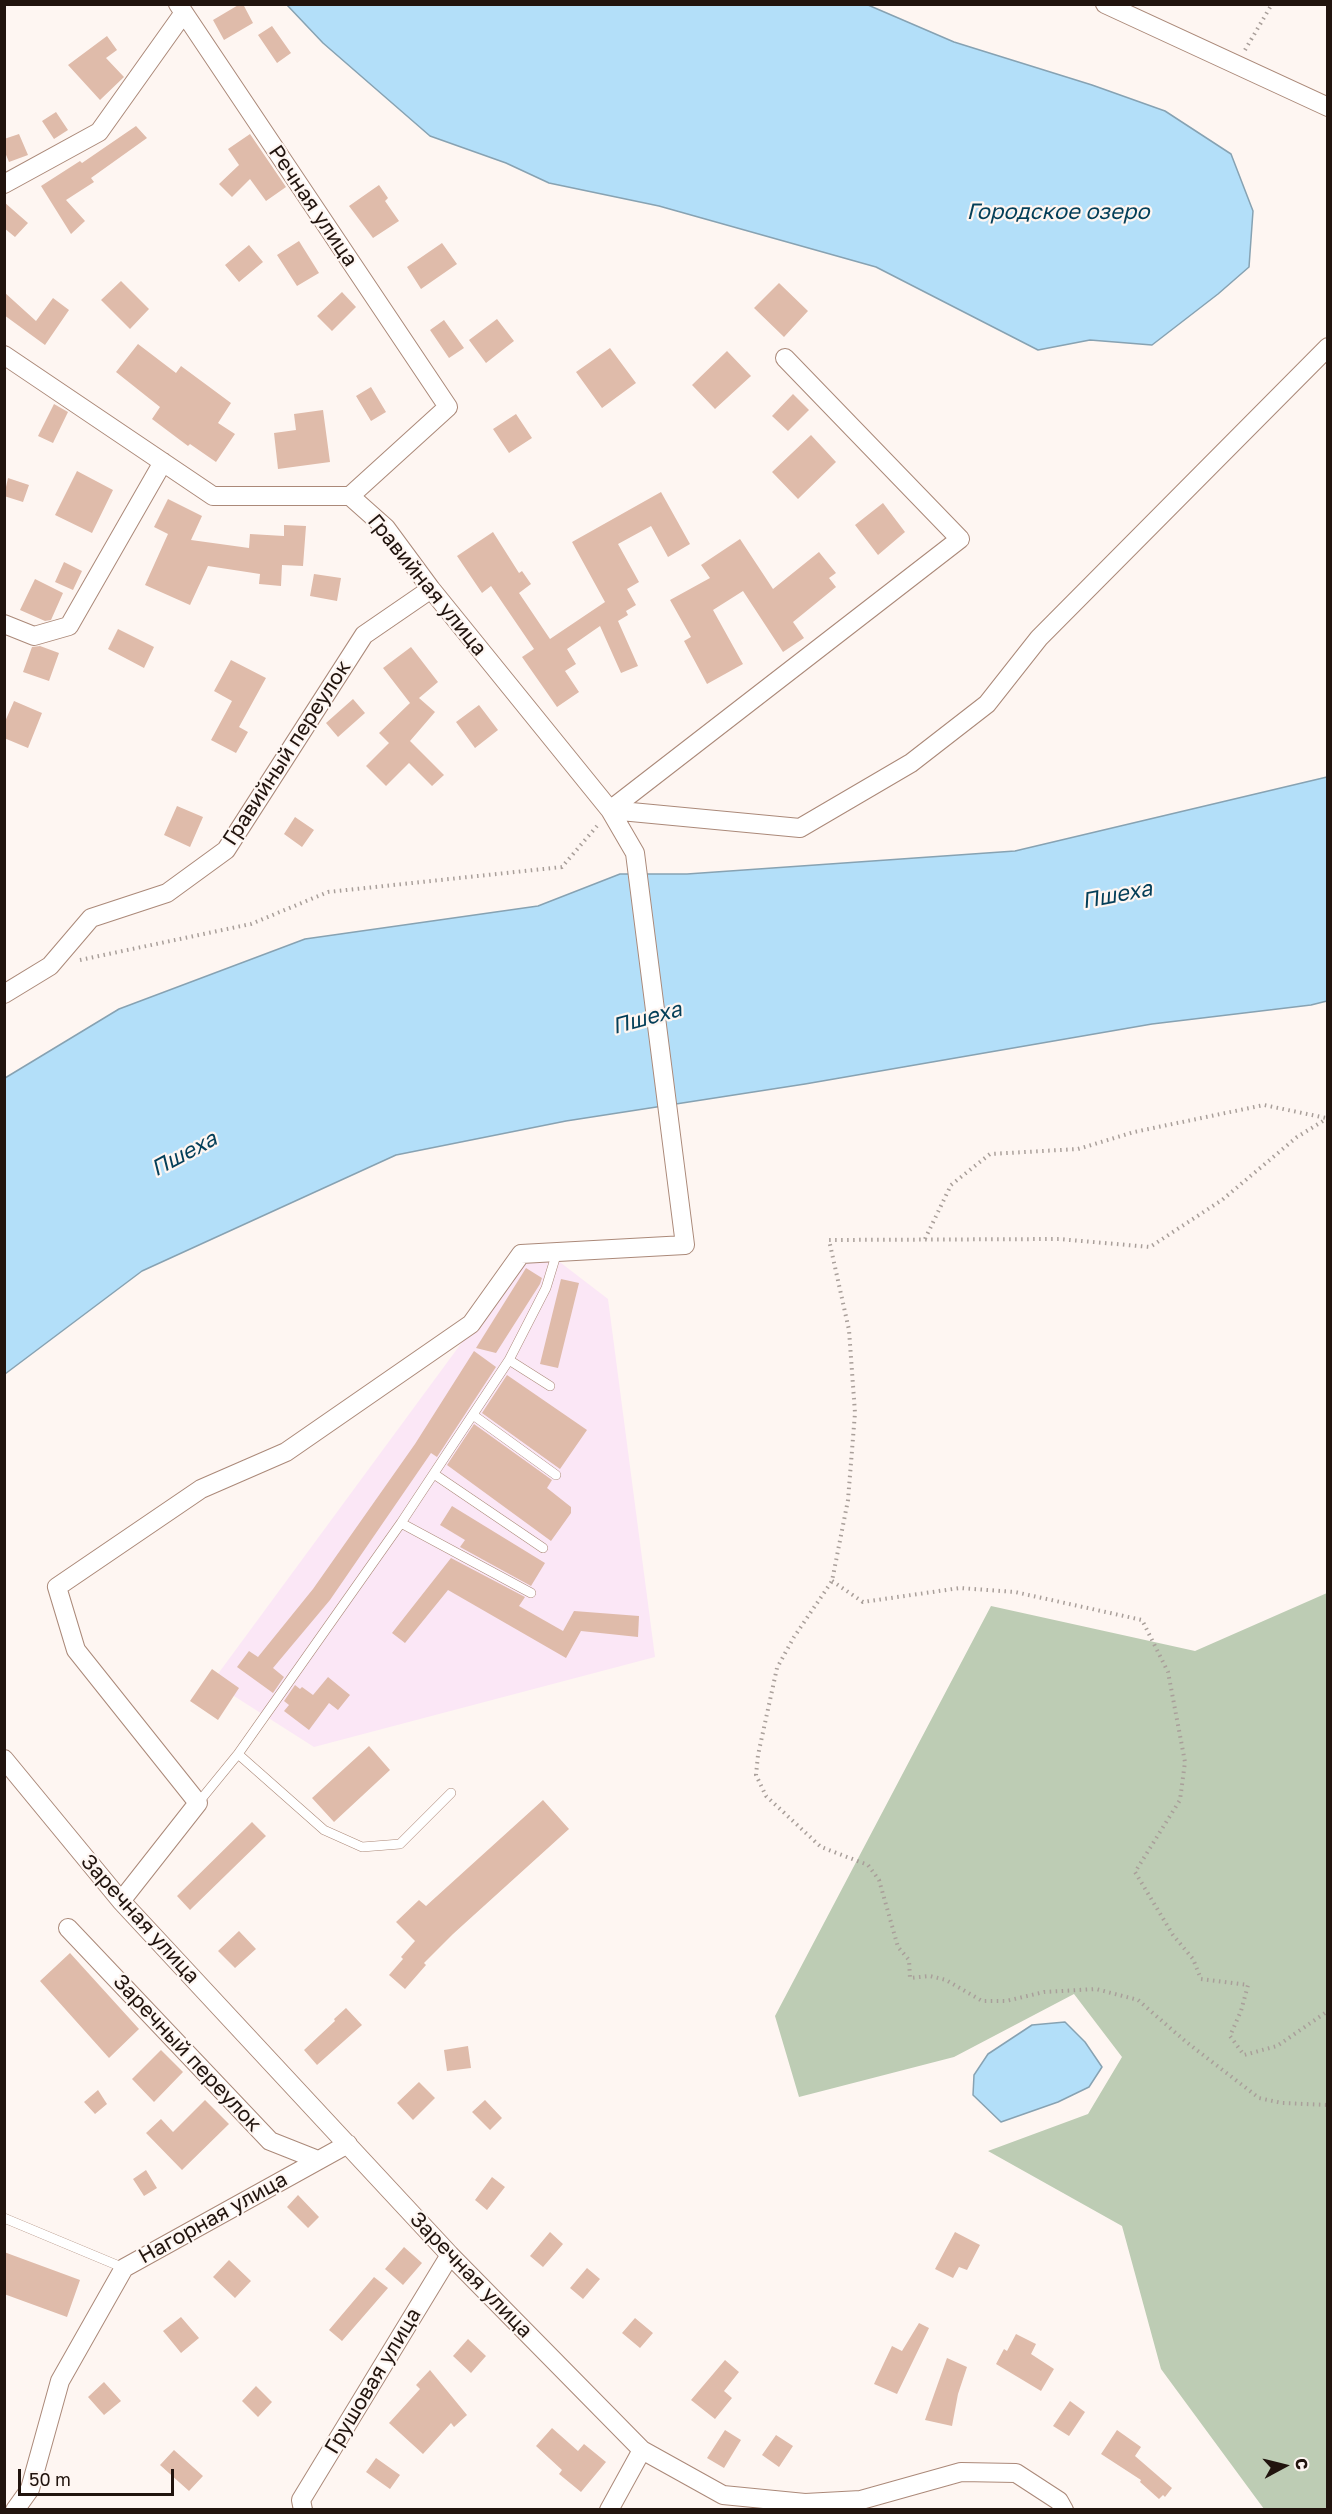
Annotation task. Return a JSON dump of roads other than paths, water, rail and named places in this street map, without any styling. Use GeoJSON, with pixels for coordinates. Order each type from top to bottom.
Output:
{"type":"FeatureCollection","features":[{"type":"Feature","properties":{"kind":"street"},"geometry":{"type":"LineString","coordinates":[[1105,4],[1238,63],[1328,107]]}},
{"type":"Feature","properties":{"kind":"street"},"geometry":{"type":"LineString","coordinates":[[4,184],[99,132],[181,9]]}},
{"type":"Feature","properties":{"kind":"street","name":"Речная улица"},"geometry":{"type":"LineString","coordinates":[[181,9],[448,407],[350,496]]}},
{"type":"Feature","properties":{"kind":"street"},"geometry":{"type":"LineString","coordinates":[[610,810],[800,828],[911,763],[987,704],[1039,638],[1328,347]]}},
{"type":"Feature","properties":{"kind":"street","name":"Гравийная улица"},"geometry":{"type":"LineString","coordinates":[[4,355],[213,496],[350,496],[386,528],[431,589],[610,810],[635,853],[685,1245],[557,1251]]}},
{"type":"Feature","properties":{"kind":"street"},"geometry":{"type":"LineString","coordinates":[[610,810],[960,539],[786,357]]}},
{"type":"Feature","properties":{"kind":"street"},"geometry":{"type":"LineString","coordinates":[[4,624],[34,636],[69,626],[163,462]]}},
{"type":"Feature","properties":{"kind":"street","name":"Гравийный переулок"},"geometry":{"type":"LineString","coordinates":[[4,994],[50,966],[91,918],[167,893],[226,850],[364,635],[431,589]]}},
{"type":"Feature","properties":{"kind":"street"},"geometry":{"type":"LineString","coordinates":[[121,1901],[198,1803],[76,1650],[57,1587],[201,1489],[286,1452],[471,1324],[521,1254],[557,1251]]}},
{"type":"Feature","properties":{"kind":"street","name":"Заречная улица"},"geometry":{"type":"LineString","coordinates":[[4,1759],[121,1901],[450,2255],[642,2450],[723,2495],[806,2503],[861,2500],[961,2472],[1016,2473],[1059,2501],[1064,2510]]}},
{"type":"Feature","properties":{"kind":"street","name":"Заречный переулок"},"geometry":{"type":"LineString","coordinates":[[68,1928],[270,2141],[318,2160]]}},
{"type":"Feature","properties":{"kind":"street","name":"Нагорная улица"},"geometry":{"type":"LineString","coordinates":[[15,2510],[30,2489],[60,2380],[124,2268],[348,2144]]}},
{"type":"Feature","properties":{"kind":"street","name":"Грушовая улица"},"geometry":{"type":"LineString","coordinates":[[303,2510],[301,2500],[450,2255]]}},
{"type":"Feature","properties":{"kind":"street"},"geometry":{"type":"LineString","coordinates":[[609,2510],[642,2450]]}},
{"type":"Feature","properties":{"kind":"lane"},"geometry":{"type":"LineString","coordinates":[[198,1803],[238,1754],[401,1523],[509,1360],[546,1288],[557,1251]]}},
{"type":"Feature","properties":{"kind":"lane"},"geometry":{"type":"LineString","coordinates":[[509,1360],[550,1386]]}},
{"type":"Feature","properties":{"kind":"lane"},"geometry":{"type":"LineString","coordinates":[[473,1415],[556,1475]]}},
{"type":"Feature","properties":{"kind":"lane"},"geometry":{"type":"LineString","coordinates":[[434,1474],[543,1548]]}},
{"type":"Feature","properties":{"kind":"lane"},"geometry":{"type":"LineString","coordinates":[[401,1523],[531,1593]]}},
{"type":"Feature","properties":{"kind":"lane"},"geometry":{"type":"LineString","coordinates":[[238,1754],[324,1830],[362,1847],[400,1844],[451,1793]]}},
{"type":"Feature","properties":{"kind":"lane"},"geometry":{"type":"LineString","coordinates":[[4,2218],[9,2218],[124,2268]]}},
{"type":"Feature","properties":{"kind":"water","name":"Городское озеро"},"geometry":{"type":"Polygon","coordinates":[[[287,5],[868,5],[954,42],[1092,85],[1165,111],[1231,154],[1253,211],[1249,267],[1152,345],[1090,340],[1038,350],[876,267],[659,206],[549,183],[506,163],[430,136],[323,43],[287,5]]]}},
{"type":"Feature","properties":{"kind":"water","name":"Пшеха"},"geometry":{"type":"Polygon","coordinates":[[[1327,777],[1327,1001],[1311,1005],[1152,1024],[805,1084],[566,1121],[396,1155],[142,1271],[5,1374],[5,1078],[119,1009],[305,939],[538,906],[620,874],[687,874],[1015,851],[1327,777]]]}},
{"type":"Feature","properties":{"kind":"water"},"geometry":{"type":"Polygon","coordinates":[[[1065,2022],[1085,2042],[1102,2067],[1089,2087],[1058,2102],[1001,2122],[973,2095],[974,2075],[988,2054],[1032,2025],[1065,2022]]]}}]}
